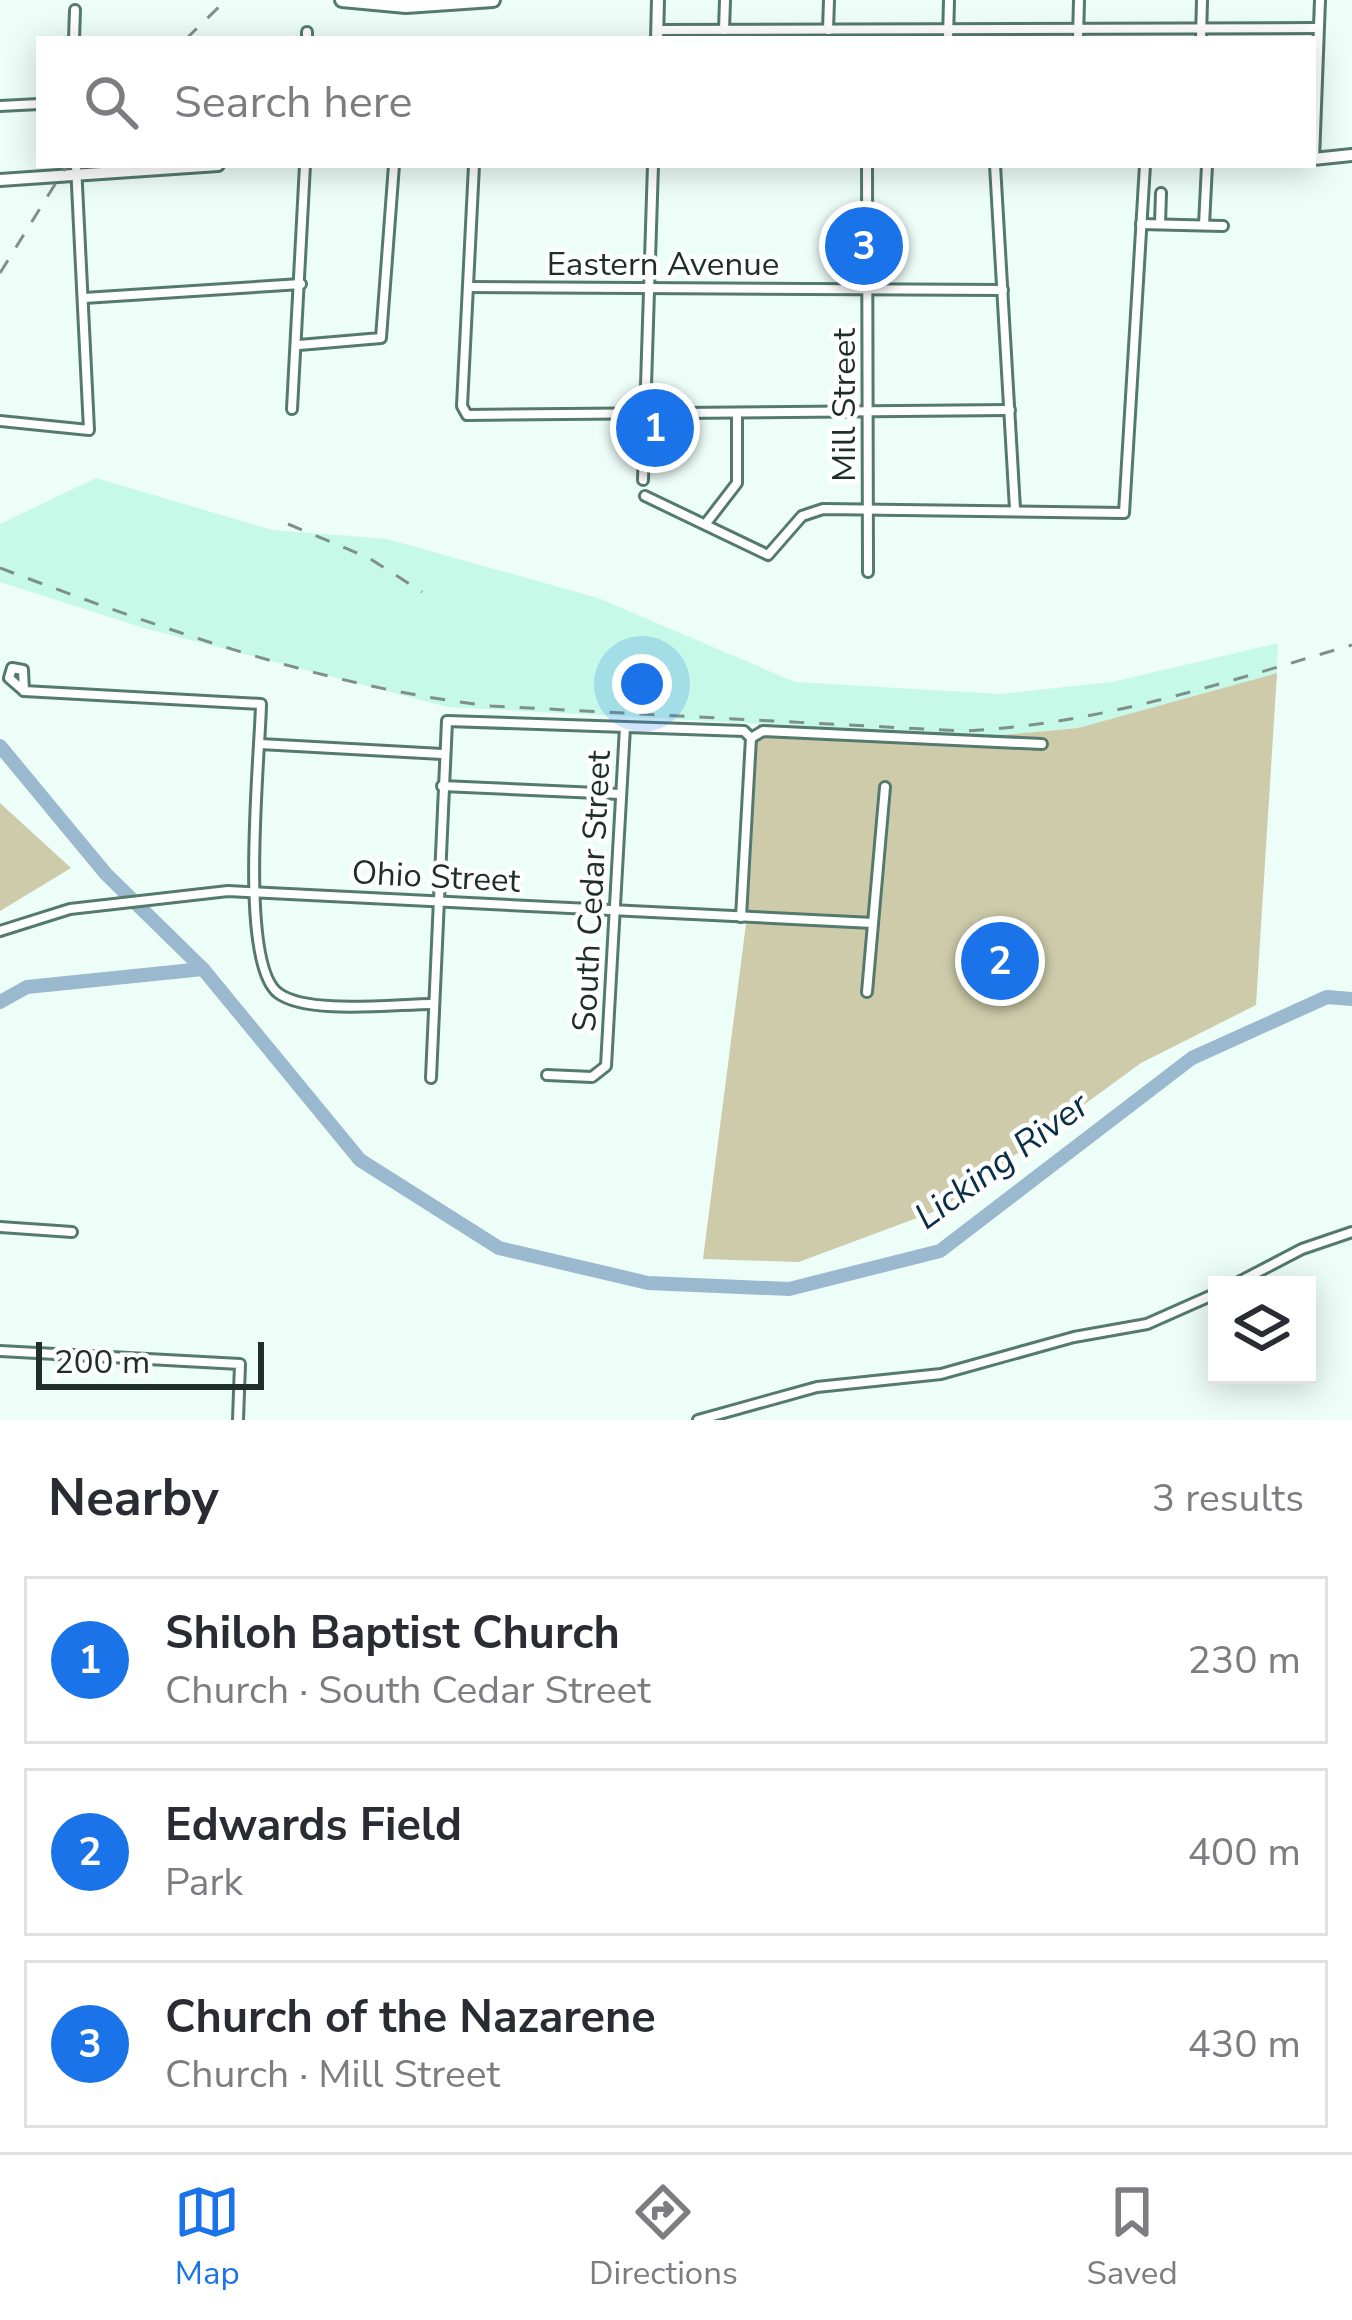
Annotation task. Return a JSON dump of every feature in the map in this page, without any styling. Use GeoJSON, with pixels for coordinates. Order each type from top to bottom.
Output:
{"type":"FeatureCollection","features":[{"type":"Feature","properties":{"kind":"highway"},"geometry":{"type":"LineString","coordinates":[[342,0],[406,6],[494,0]]}},
{"type":"Feature","properties":{"kind":"highway"},"geometry":{"type":"LineString","coordinates":[[378,2],[396,0]]}},
{"type":"Feature","properties":{"kind":"main road"},"geometry":{"type":"LineString","coordinates":[[657,34],[658,0]]}},
{"type":"Feature","properties":{"kind":"main road"},"geometry":{"type":"LineString","coordinates":[[1316,159],[1352,154]]}},
{"type":"Feature","properties":{"kind":"main road"},"geometry":{"type":"LineString","coordinates":[[0,180],[133,168]]}},
{"type":"Feature","properties":{"kind":"street"},"geometry":{"type":"LineString","coordinates":[[724,30],[725,0]]}},
{"type":"Feature","properties":{"kind":"street"},"geometry":{"type":"LineString","coordinates":[[828,30],[829,0]]}},
{"type":"Feature","properties":{"kind":"street"},"geometry":{"type":"LineString","coordinates":[[948,35],[949,0]]}},
{"type":"Feature","properties":{"kind":"street"},"geometry":{"type":"LineString","coordinates":[[1078,35],[1079,0]]}},
{"type":"Feature","properties":{"kind":"street"},"geometry":{"type":"LineString","coordinates":[[1201,34],[1202,0]]}},
{"type":"Feature","properties":{"kind":"street"},"geometry":{"type":"LineString","coordinates":[[1316,80],[1320,0]]}},
{"type":"Feature","properties":{"kind":"street"},"geometry":{"type":"LineString","coordinates":[[74,36],[75,10]]}},
{"type":"Feature","properties":{"kind":"street"},"geometry":{"type":"LineString","coordinates":[[657,34],[724,30],[806,35],[828,30],[948,35],[1201,34],[1318,28]]}},
{"type":"Feature","properties":{"kind":"street"},"geometry":{"type":"LineString","coordinates":[[0,106],[36,104]]}},
{"type":"Feature","properties":{"kind":"street"},"geometry":{"type":"LineString","coordinates":[[292,410],[305,168]]}},
{"type":"Feature","properties":{"kind":"street"},"geometry":{"type":"LineString","coordinates":[[299,345],[370,343],[382,335],[394,168]]}},
{"type":"Feature","properties":{"kind":"street"},"geometry":{"type":"LineString","coordinates":[[474,168],[462,400],[463,410],[471,416],[1010,410]]}},
{"type":"Feature","properties":{"kind":"street"},"geometry":{"type":"LineString","coordinates":[[643,480],[653,168]]}},
{"type":"Feature","properties":{"kind":"street","name":"Mill Street"},"geometry":{"type":"LineString","coordinates":[[868,168],[868,572]]}},
{"type":"Feature","properties":{"kind":"street"},"geometry":{"type":"LineString","coordinates":[[995,168],[1016,509]]}},
{"type":"Feature","properties":{"kind":"street"},"geometry":{"type":"LineString","coordinates":[[645,496],[768,555],[808,514],[868,509],[1124,513],[1145,168]]}},
{"type":"Feature","properties":{"kind":"street"},"geometry":{"type":"LineString","coordinates":[[1204,225],[1207,168]]}},
{"type":"Feature","properties":{"kind":"street"},"geometry":{"type":"LineString","coordinates":[[0,421],[89,430],[77,170]]}},
{"type":"Feature","properties":{"kind":"street"},"geometry":{"type":"LineString","coordinates":[[1160,224],[1161,194]]}},
{"type":"Feature","properties":{"kind":"street"},"geometry":{"type":"LineString","coordinates":[[1141,224],[1222,226]]}},
{"type":"Feature","properties":{"kind":"street"},"geometry":{"type":"LineString","coordinates":[[84,298],[301,284]]}},
{"type":"Feature","properties":{"kind":"street","name":"Eastern Avenue"},"geometry":{"type":"LineString","coordinates":[[468,287],[1003,290]]}},
{"type":"Feature","properties":{"kind":"street"},"geometry":{"type":"LineString","coordinates":[[707,522],[736,483],[737,414]]}},
{"type":"Feature","properties":{"kind":"street"},"geometry":{"type":"LineString","coordinates":[[24,691],[261,704],[256,950],[276,992],[302,1003],[432,1004]]}},
{"type":"Feature","properties":{"kind":"street"},"geometry":{"type":"LineString","coordinates":[[431,1078],[444,725],[455,718],[744,731],[752,738]]}},
{"type":"Feature","properties":{"kind":"street","name":"South Cedar Street"},"geometry":{"type":"LineString","coordinates":[[547,1075],[592,1077],[606,1066],[625,727]]}},
{"type":"Feature","properties":{"kind":"street"},"geometry":{"type":"LineString","coordinates":[[752,738],[763,731],[1042,744]]}},
{"type":"Feature","properties":{"kind":"street"},"geometry":{"type":"LineString","coordinates":[[741,917],[752,738]]}},
{"type":"Feature","properties":{"kind":"street"},"geometry":{"type":"LineString","coordinates":[[260,744],[442,754]]}},
{"type":"Feature","properties":{"kind":"street"},"geometry":{"type":"LineString","coordinates":[[442,786],[620,794]]}},
{"type":"Feature","properties":{"kind":"street"},"geometry":{"type":"LineString","coordinates":[[866,992],[885,788]]}},
{"type":"Feature","properties":{"kind":"street","name":"Ohio Street"},"geometry":{"type":"LineString","coordinates":[[0,931],[95,906],[254,891],[873,923]]}},
{"type":"Feature","properties":{"kind":"street"},"geometry":{"type":"LineString","coordinates":[[0,1227],[72,1232]]}},
{"type":"Feature","properties":{"kind":"street"},"geometry":{"type":"LineString","coordinates":[[1249,1276],[1352,1232]]}},
{"type":"Feature","properties":{"kind":"street"},"geometry":{"type":"LineString","coordinates":[[698,1420],[818,1387],[941,1374],[1074,1337],[1147,1324],[1208,1297]]}},
{"type":"Feature","properties":{"kind":"street"},"geometry":{"type":"LineString","coordinates":[[0,1351],[240,1364],[238,1420]]}},
{"type":"Feature","properties":{"kind":"shaded area"},"geometry":{"type":"Polygon","coordinates":[[[96,478],[272,530],[387,539],[598,598],[795,682],[1000,694],[1112,682],[1278,643],[1277,673],[1078,728],[990,736],[448,707],[144,628],[0,582],[0,524],[96,478]]]}},
{"type":"Feature","properties":{"kind":"shaded area"},"geometry":{"type":"Polygon","coordinates":[[[1277,673],[1256,1005],[1141,1063],[941,1209],[799,1262],[703,1259],[747,916],[758,724],[990,736],[1078,728],[1277,673]]]}},
{"type":"Feature","properties":{"kind":"shaded area"},"geometry":{"type":"Polygon","coordinates":[[[0,803],[71,868],[0,911],[0,803]]]}},
{"type":"Feature","properties":{"kind":"waterway","name":"Licking River"},"geometry":{"type":"LineString","coordinates":[[0,746],[106,874],[203,969],[360,1160],[499,1248],[648,1283],[789,1289],[940,1251],[1192,1058],[1327,997],[1352,999]]}},
{"type":"Feature","properties":{"kind":"waterway"},"geometry":{"type":"LineString","coordinates":[[0,1002],[27,987],[203,969]]}},
{"type":"Feature","properties":{"kind":"railway"},"geometry":{"type":"LineString","coordinates":[[189,36],[226,0]]}},
{"type":"Feature","properties":{"kind":"railway"},"geometry":{"type":"LineString","coordinates":[[0,273],[65,168]]}},
{"type":"Feature","properties":{"kind":"railway"},"geometry":{"type":"LineString","coordinates":[[288,524],[369,558],[422,592]]}},
{"type":"Feature","properties":{"kind":"railway"},"geometry":{"type":"LineString","coordinates":[[0,568],[180,633],[303,670],[491,706],[962,731],[1111,711],[1352,645]]}},
{"type":"Feature","properties":{"kind":"place","name":"Church of the Nazarene"},"geometry":{"type":"Point","coordinates":[864,246]}},
{"type":"Feature","properties":{"kind":"place","name":"Shiloh Baptist Church"},"geometry":{"type":"Point","coordinates":[655,428]}},
{"type":"Feature","properties":{"kind":"place","name":"Edwards Field"},"geometry":{"type":"Point","coordinates":[1000,961]}}]}
